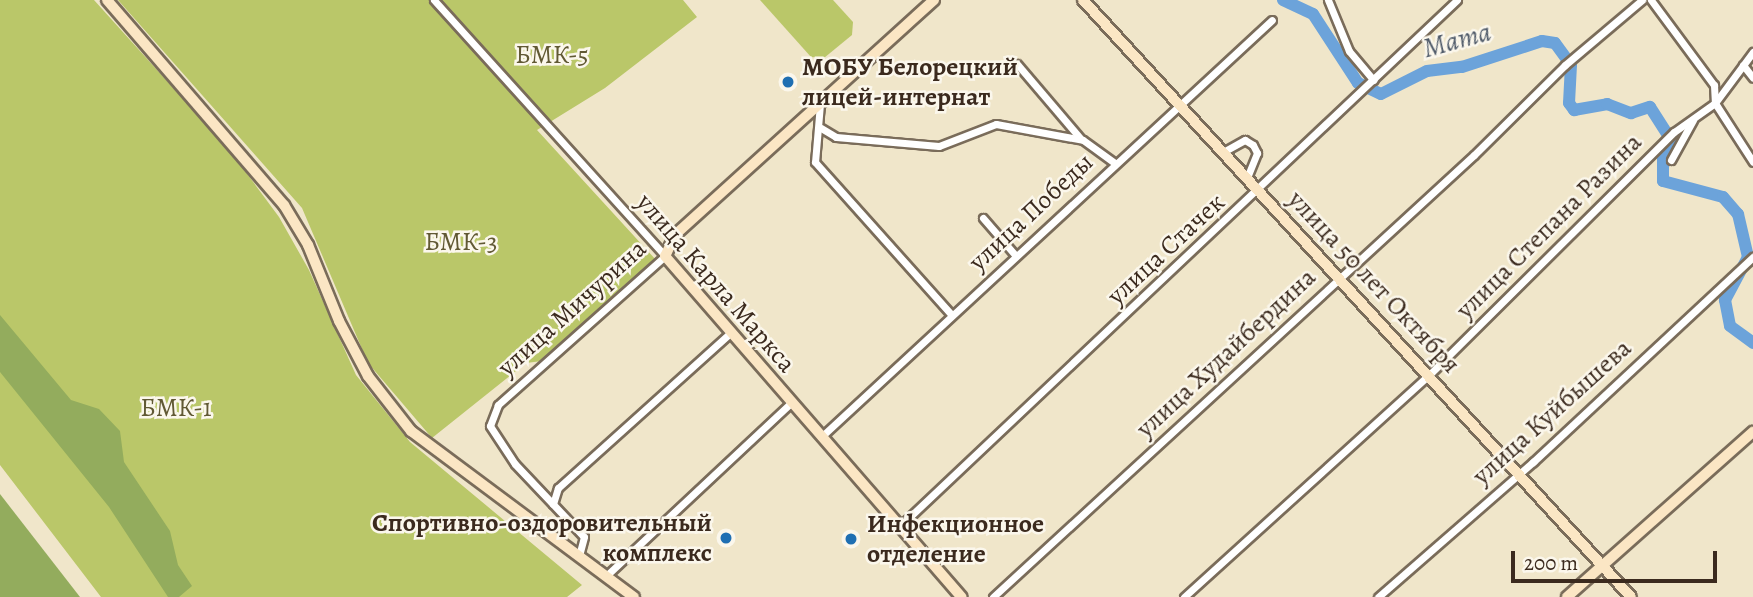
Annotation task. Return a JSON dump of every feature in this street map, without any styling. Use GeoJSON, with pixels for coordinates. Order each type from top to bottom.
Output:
{"type":"FeatureCollection","features":[{"type":"Feature","properties":{"kind":"street"},"geometry":{"type":"LineString","coordinates":[[107,0],[284,205],[308,245],[339,321],[368,376],[411,430],[634,597]]}},
{"type":"Feature","properties":{"kind":"street","name":"улица Карла Маркса"},"geometry":{"type":"LineString","coordinates":[[434,0],[665,256],[729,334],[961,597]]}},
{"type":"Feature","properties":{"kind":"street","name":"улица Мичурина"},"geometry":{"type":"LineString","coordinates":[[579,556],[584,537],[515,464],[490,426],[498,405],[665,256],[675,235],[934,0]]}},
{"type":"Feature","properties":{"kind":"street","name":"улица 50 лет Октября"},"geometry":{"type":"LineString","coordinates":[[1083,0],[1631,597]]}},
{"type":"Feature","properties":{"kind":"street"},"geometry":{"type":"LineString","coordinates":[[1328,0],[1349,51],[1373,80]]}},
{"type":"Feature","properties":{"kind":"street","name":"улица Стачек"},"geometry":{"type":"LineString","coordinates":[[900,526],[1259,191],[1457,0]]}},
{"type":"Feature","properties":{"kind":"street","name":"улица Худайбердина"},"geometry":{"type":"LineString","coordinates":[[993,597],[1474,155],[1565,65],[1642,0]]}},
{"type":"Feature","properties":{"kind":"street"},"geometry":{"type":"LineString","coordinates":[[1651,0],[1713,85],[1715,103],[1753,162]]}},
{"type":"Feature","properties":{"kind":"street","name":"улица Победы"},"geometry":{"type":"LineString","coordinates":[[821,437],[1272,20]]}},
{"type":"Feature","properties":{"kind":"street","name":"улица Степана Разина"},"geometry":{"type":"LineString","coordinates":[[1184,597],[1429,375],[1674,132],[1715,103],[1753,52]]}},
{"type":"Feature","properties":{"kind":"street"},"geometry":{"type":"LineString","coordinates":[[1017,64],[1083,140],[1115,163]]}},
{"type":"Feature","properties":{"kind":"street"},"geometry":{"type":"LineString","coordinates":[[1743,65],[1753,78]]}},
{"type":"Feature","properties":{"kind":"street"},"geometry":{"type":"LineString","coordinates":[[820,104],[821,128],[815,162],[952,316]]}},
{"type":"Feature","properties":{"kind":"street"},"geometry":{"type":"LineString","coordinates":[[1671,160],[1695,117]]}},
{"type":"Feature","properties":{"kind":"street"},"geometry":{"type":"LineString","coordinates":[[821,128],[836,137],[939,146],[996,124],[1083,140]]}},
{"type":"Feature","properties":{"kind":"street"},"geometry":{"type":"LineString","coordinates":[[1223,152],[1245,139],[1253,145],[1257,153],[1247,178]]}},
{"type":"Feature","properties":{"kind":"street"},"geometry":{"type":"LineString","coordinates":[[983,218],[1016,256]]}},
{"type":"Feature","properties":{"kind":"street","name":"улица Куйбышева"},"geometry":{"type":"LineString","coordinates":[[1378,597],[1753,257]]}},
{"type":"Feature","properties":{"kind":"street"},"geometry":{"type":"LineString","coordinates":[[553,504],[558,488],[729,334]]}},
{"type":"Feature","properties":{"kind":"street"},"geometry":{"type":"LineString","coordinates":[[607,575],[791,403]]}},
{"type":"Feature","properties":{"kind":"street"},"geometry":{"type":"LineString","coordinates":[[1567,597],[1753,432]]}},
{"type":"Feature","properties":{"kind":"green space","name":"БМК-1"},"geometry":{"type":"Polygon","coordinates":[[[0,0],[94,0],[231,152],[279,217],[309,270],[356,375],[410,442],[582,585],[567,597],[101,597],[0,465],[0,0]]]}},
{"type":"Feature","properties":{"kind":"green space","name":"БМК-3"},"geometry":{"type":"Polygon","coordinates":[[[118,0],[683,0],[697,17],[605,88],[537,130],[656,260],[542,361],[526,363],[432,438],[368,363],[302,208],[118,0]]]}},
{"type":"Feature","properties":{"kind":"green space"},"geometry":{"type":"Polygon","coordinates":[[[760,0],[833,0],[853,22],[852,35],[824,58],[811,57],[760,0]]]}},
{"type":"Feature","properties":{"kind":"green space"},"geometry":{"type":"Polygon","coordinates":[[[0,315],[71,400],[99,409],[120,431],[124,462],[170,531],[178,565],[192,586],[179,597],[168,597],[109,507],[0,372],[0,315]]]}},
{"type":"Feature","properties":{"kind":"green space"},"geometry":{"type":"Polygon","coordinates":[[[0,494],[80,597],[0,597],[0,494]]]}},
{"type":"Feature","properties":{"kind":"waterway","name":"Мата"},"geometry":{"type":"LineString","coordinates":[[1283,0],[1313,14],[1358,83],[1381,94],[1427,71],[1462,67],[1542,41],[1555,43],[1571,65],[1569,103],[1574,110],[1607,104],[1631,113],[1650,107],[1673,143],[1663,156],[1663,181],[1723,197],[1738,214],[1748,257],[1725,300],[1730,326],[1753,343]]}},
{"type":"Feature","properties":{"kind":"place","name":"МОБУ Белорецкий лицей-интернат"},"geometry":{"type":"Point","coordinates":[788,82]}},
{"type":"Feature","properties":{"kind":"place","name":"Спортивно-оздоровительный комплекс"},"geometry":{"type":"Point","coordinates":[726,538]}},
{"type":"Feature","properties":{"kind":"place","name":"Инфекционное отделение"},"geometry":{"type":"Point","coordinates":[851,539]}},
{"type":"Feature","properties":{"kind":"park label","name":"БМК-5"},"geometry":{"type":"Point","coordinates":[552,55]}}]}
